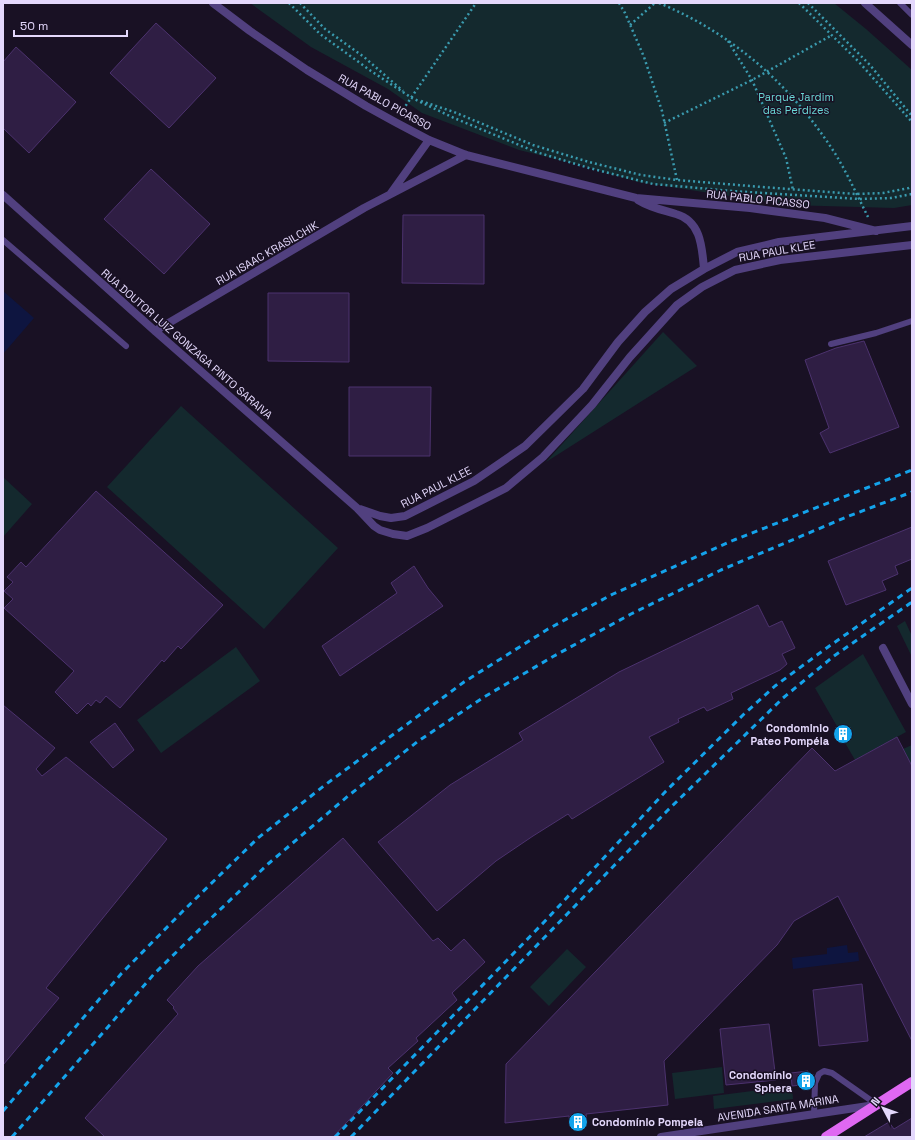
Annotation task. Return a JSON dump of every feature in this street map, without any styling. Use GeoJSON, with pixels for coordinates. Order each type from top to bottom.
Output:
{"type":"FeatureCollection","features":[{"type":"Feature","properties":{"kind":"main road"},"geometry":{"type":"LineString","coordinates":[[826,1137],[912,1082]]}},
{"type":"Feature","properties":{"kind":"street","name":"RUA PABLO PICASSO"},"geometry":{"type":"LineString","coordinates":[[212,3],[250,32],[307,70],[395,122],[429,140],[466,155],[636,198],[750,208],[825,218],[876,231]]}},
{"type":"Feature","properties":{"kind":"street"},"geometry":{"type":"LineString","coordinates":[[865,3],[912,42]]}},
{"type":"Feature","properties":{"kind":"street","name":"RUA ISAAC KRASILCHIK"},"geometry":{"type":"LineString","coordinates":[[390,195],[429,140]]}},
{"type":"Feature","properties":{"kind":"street","name":"RUA ISAAC KRASILCHIK"},"geometry":{"type":"LineString","coordinates":[[155,331],[364,208],[466,155]]}},
{"type":"Feature","properties":{"kind":"street","name":"RUA DOUTOR LUIZ GONZAGA PINTO SARAIVA"},"geometry":{"type":"LineString","coordinates":[[3,195],[155,331],[357,508]]}},
{"type":"Feature","properties":{"kind":"street","name":"RUA PABLO PICASSO"},"geometry":{"type":"LineString","coordinates":[[636,198],[647,206],[678,214],[692,224],[700,237],[704,269]]}},
{"type":"Feature","properties":{"kind":"street","name":"RUA PAUL KLEE"},"geometry":{"type":"LineString","coordinates":[[357,508],[390,518],[405,516],[474,481],[525,446],[583,389],[618,342],[645,312],[671,289],[704,269],[737,252],[779,242],[912,226]]}},
{"type":"Feature","properties":{"kind":"street","name":"RUA PAUL KLEE"},"geometry":{"type":"LineString","coordinates":[[357,508],[374,526],[380,530],[407,536],[427,528],[506,488],[543,457],[592,405],[630,357],[677,305],[702,287],[735,270],[780,260],[912,245]]}},
{"type":"Feature","properties":{"kind":"street"},"geometry":{"type":"LineString","coordinates":[[883,648],[912,704]]}},
{"type":"Feature","properties":{"kind":"street","name":"AVENIDA SANTA MARINA"},"geometry":{"type":"LineString","coordinates":[[660,1137],[679,1136],[876,1104]]}},
{"type":"Feature","properties":{"kind":"lane"},"geometry":{"type":"LineString","coordinates":[[900,3],[912,15]]}},
{"type":"Feature","properties":{"kind":"lane"},"geometry":{"type":"LineString","coordinates":[[3,240],[126,346]]}},
{"type":"Feature","properties":{"kind":"lane"},"geometry":{"type":"LineString","coordinates":[[831,344],[876,333],[912,321]]}},
{"type":"Feature","properties":{"kind":"lane"},"geometry":{"type":"LineString","coordinates":[[814,1114],[815,1083],[819,1074],[824,1072],[832,1074],[876,1104]]}},
{"type":"Feature","properties":{"kind":"path"},"geometry":{"type":"LineString","coordinates":[[289,3],[320,34],[371,71],[412,98],[454,118],[536,152],[589,168],[653,184],[732,191],[859,199],[891,198],[912,194]]}},
{"type":"Feature","properties":{"kind":"path"},"geometry":{"type":"LineString","coordinates":[[300,3],[325,29],[364,57],[412,98],[454,112],[533,145],[589,162],[641,175],[677,180],[793,190],[856,194],[884,193],[909,188],[912,186]]}},
{"type":"Feature","properties":{"kind":"path"},"geometry":{"type":"LineString","coordinates":[[395,122],[476,3]]}},
{"type":"Feature","properties":{"kind":"path"},"geometry":{"type":"LineString","coordinates":[[619,3],[644,57],[662,111],[677,180]]}},
{"type":"Feature","properties":{"kind":"path"},"geometry":{"type":"LineString","coordinates":[[630,25],[655,3]]}},
{"type":"Feature","properties":{"kind":"path"},"geometry":{"type":"LineString","coordinates":[[659,3],[677,10],[740,48],[768,71],[794,97],[817,126],[837,156],[876,231]]}},
{"type":"Feature","properties":{"kind":"path"},"geometry":{"type":"LineString","coordinates":[[799,3],[858,61],[912,122]]}},
{"type":"Feature","properties":{"kind":"path"},"geometry":{"type":"LineString","coordinates":[[808,3],[870,65],[912,116]]}},
{"type":"Feature","properties":{"kind":"path"},"geometry":{"type":"LineString","coordinates":[[664,123],[752,80],[832,35]]}},
{"type":"Feature","properties":{"kind":"path"},"geometry":{"type":"LineString","coordinates":[[726,39],[752,80],[786,158],[793,190]]}},
{"type":"Feature","properties":{"kind":"green space","name":"Parque Jardim das Perdizes"},"geometry":{"type":"Polygon","coordinates":[[[250,3],[834,3],[912,70],[912,205],[894,208],[788,205],[638,182],[580,165],[519,150],[422,113],[388,89],[311,47],[250,3]]]}},
{"type":"Feature","properties":{"kind":"green space"},"geometry":{"type":"Polygon","coordinates":[[[663,332],[697,366],[546,462],[663,332]]]}},
{"type":"Feature","properties":{"kind":"green space"},"geometry":{"type":"Polygon","coordinates":[[[181,406],[338,548],[264,629],[107,487],[181,406]]]}},
{"type":"Feature","properties":{"kind":"green space"},"geometry":{"type":"Polygon","coordinates":[[[3,477],[32,504],[3,537],[3,477]]]}},
{"type":"Feature","properties":{"kind":"green space"},"geometry":{"type":"Polygon","coordinates":[[[905,621],[912,636],[912,657],[897,626],[905,621]]]}},
{"type":"Feature","properties":{"kind":"green space"},"geometry":{"type":"Polygon","coordinates":[[[236,647],[260,681],[161,753],[137,720],[236,647]]]}},
{"type":"Feature","properties":{"kind":"green space"},"geometry":{"type":"Polygon","coordinates":[[[863,654],[906,732],[855,760],[844,741],[850,738],[843,726],[838,728],[815,688],[863,654]]]}},
{"type":"Feature","properties":{"kind":"green space"},"geometry":{"type":"Polygon","coordinates":[[[912,745],[912,766],[903,749],[912,745]]]}},
{"type":"Feature","properties":{"kind":"green space"},"geometry":{"type":"Polygon","coordinates":[[[567,949],[586,967],[549,1006],[530,987],[567,949]]]}},
{"type":"Feature","properties":{"kind":"green space"},"geometry":{"type":"Polygon","coordinates":[[[722,1067],[724,1093],[675,1099],[672,1073],[722,1067]]]}},
{"type":"Feature","properties":{"kind":"green space"},"geometry":{"type":"Polygon","coordinates":[[[792,1086],[793,1099],[714,1109],[713,1096],[792,1086]]]}},
{"type":"Feature","properties":{"kind":"shaded area"},"geometry":{"type":"Polygon","coordinates":[[[3,291],[34,318],[3,354],[3,291]]]}},
{"type":"Feature","properties":{"kind":"shaded area"},"geometry":{"type":"Polygon","coordinates":[[[847,945],[848,953],[858,952],[859,961],[793,969],[792,958],[827,954],[827,948],[847,945]]]}},
{"type":"Feature","properties":{"kind":"building"},"geometry":{"type":"Polygon","coordinates":[[[156,23],[216,78],[169,128],[110,73],[156,23]]]}},
{"type":"Feature","properties":{"kind":"building"},"geometry":{"type":"Polygon","coordinates":[[[16,47],[76,102],[29,153],[3,128],[3,62],[16,47]]]}},
{"type":"Feature","properties":{"kind":"building"},"geometry":{"type":"Polygon","coordinates":[[[151,169],[210,224],[164,274],[104,219],[151,169]]]}},
{"type":"Feature","properties":{"kind":"building"},"geometry":{"type":"Polygon","coordinates":[[[403,215],[484,215],[484,284],[402,283],[403,215]]]}},
{"type":"Feature","properties":{"kind":"building"},"geometry":{"type":"Polygon","coordinates":[[[268,293],[349,293],[349,362],[268,361],[268,293]]]}},
{"type":"Feature","properties":{"kind":"building"},"geometry":{"type":"Polygon","coordinates":[[[864,341],[899,427],[830,453],[820,433],[829,428],[805,360],[836,348],[864,341]]]}},
{"type":"Feature","properties":{"kind":"building"},"geometry":{"type":"Polygon","coordinates":[[[349,387],[431,387],[430,456],[349,456],[349,387]]]}},
{"type":"Feature","properties":{"kind":"building"},"geometry":{"type":"Polygon","coordinates":[[[96,491],[223,605],[181,649],[178,646],[164,662],[162,660],[120,708],[106,696],[100,703],[96,700],[91,706],[88,703],[77,714],[55,692],[74,671],[4,608],[13,599],[4,591],[13,582],[7,577],[21,562],[26,567],[96,491]]]}},
{"type":"Feature","properties":{"kind":"building"},"geometry":{"type":"Polygon","coordinates":[[[912,527],[912,559],[895,566],[898,574],[882,581],[886,590],[846,605],[828,561],[912,527]]]}},
{"type":"Feature","properties":{"kind":"building"},"geometry":{"type":"Polygon","coordinates":[[[414,566],[428,588],[443,606],[340,676],[322,646],[397,593],[391,583],[414,566]]]}},
{"type":"Feature","properties":{"kind":"building"},"geometry":{"type":"Polygon","coordinates":[[[758,605],[769,627],[782,621],[795,648],[782,654],[787,664],[780,670],[731,693],[733,699],[707,711],[704,707],[678,719],[679,722],[649,737],[664,762],[572,819],[568,814],[533,836],[496,861],[437,911],[378,842],[450,785],[523,740],[519,733],[619,672],[758,605]]]}},
{"type":"Feature","properties":{"kind":"building"},"geometry":{"type":"Polygon","coordinates":[[[3,705],[55,748],[36,769],[42,776],[66,757],[167,839],[46,988],[59,998],[3,1065],[3,705]]]}},
{"type":"Feature","properties":{"kind":"building"},"geometry":{"type":"Polygon","coordinates":[[[115,723],[134,750],[113,768],[90,742],[115,723]]]}},
{"type":"Feature","properties":{"kind":"building"},"geometry":{"type":"Polygon","coordinates":[[[897,737],[912,766],[912,1041],[838,896],[794,921],[777,945],[664,1061],[668,1105],[586,1114],[587,1123],[570,1126],[569,1116],[505,1123],[506,1064],[812,748],[835,771],[897,737]]]}},
{"type":"Feature","properties":{"kind":"building"},"geometry":{"type":"Polygon","coordinates":[[[343,838],[433,941],[438,938],[451,951],[464,939],[485,962],[452,993],[457,1000],[416,1038],[418,1041],[388,1068],[393,1073],[333,1137],[105,1137],[85,1118],[178,1014],[167,1000],[198,966],[343,838]]]}},
{"type":"Feature","properties":{"kind":"building"},"geometry":{"type":"Polygon","coordinates":[[[862,984],[868,1041],[819,1046],[813,990],[862,984]]]}},
{"type":"Feature","properties":{"kind":"building"},"geometry":{"type":"Polygon","coordinates":[[[769,1024],[776,1080],[726,1085],[720,1029],[769,1024]]]}},
{"type":"Feature","properties":{"kind":"building"},"geometry":{"type":"Polygon","coordinates":[[[808,1071],[810,1084],[792,1086],[791,1073],[808,1071]]]}},
{"type":"Feature","properties":{"kind":"building"},"geometry":{"type":"Polygon","coordinates":[[[912,1118],[912,1137],[864,1137],[889,1122],[894,1129],[912,1118]]]}},
{"type":"Feature","properties":{"kind":"railway"},"geometry":{"type":"LineString","coordinates":[[3,1111],[121,974],[258,838],[325,785],[464,682],[548,629],[613,594],[734,540],[912,470]]}},
{"type":"Feature","properties":{"kind":"railway"},"geometry":{"type":"LineString","coordinates":[[12,1137],[154,974],[205,924],[268,864],[348,796],[417,742],[484,697],[554,656],[631,614],[721,570],[849,516],[912,492]]}},
{"type":"Feature","properties":{"kind":"railway"},"geometry":{"type":"LineString","coordinates":[[335,1137],[547,919],[666,791],[743,715],[775,686],[912,588]]}},
{"type":"Feature","properties":{"kind":"railway"},"geometry":{"type":"LineString","coordinates":[[351,1137],[667,811],[783,698],[834,656],[912,602]]}},
{"type":"Feature","properties":{"kind":"place","name":"Condominio Pateo Pompéia"},"geometry":{"type":"Point","coordinates":[843,734]}},
{"type":"Feature","properties":{"kind":"place","name":"Condomínio Sphera"},"geometry":{"type":"Point","coordinates":[806,1081]}},
{"type":"Feature","properties":{"kind":"place","name":"Condomínio Pompeia"},"geometry":{"type":"Point","coordinates":[578,1122]}}]}
